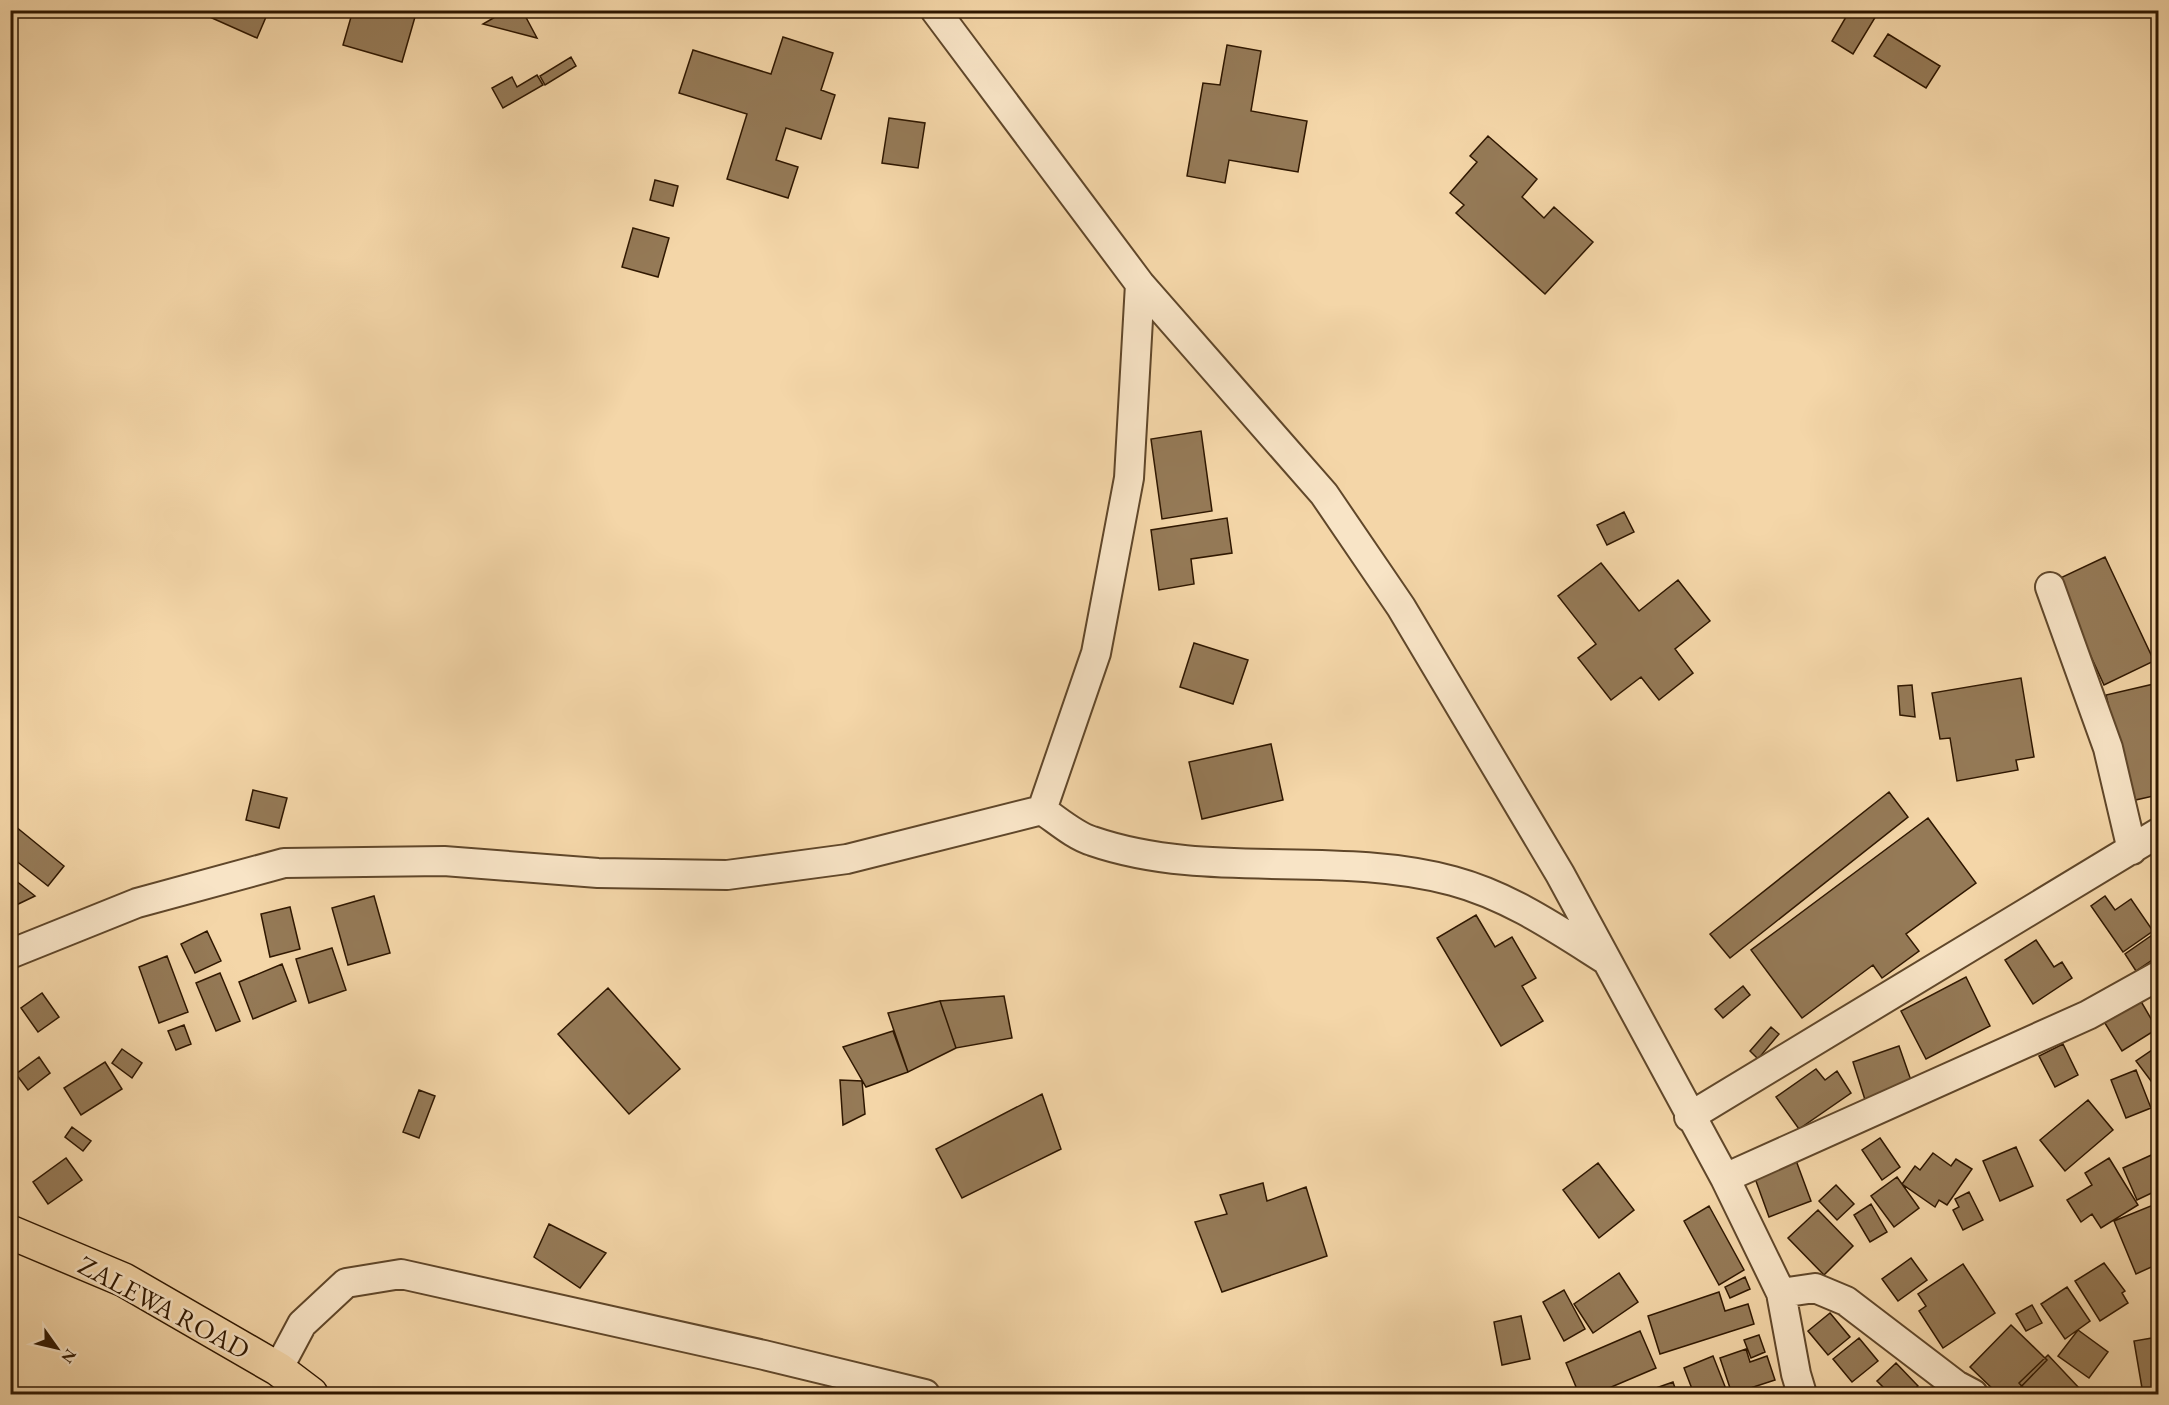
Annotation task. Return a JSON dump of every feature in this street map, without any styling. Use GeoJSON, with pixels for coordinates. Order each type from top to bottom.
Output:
{"type":"FeatureCollection","features":[{"type":"Feature","properties":{"kind":"highway","name":"ZALEWA ROAD"},"geometry":{"type":"LineString","coordinates":[[10,1232],[124,1280],[278,1369],[311,1395]]}},
{"type":"Feature","properties":{"kind":"street"},"geometry":{"type":"LineString","coordinates":[[935,10],[1140,284],[1324,494],[1401,607],[1560,874],[1689,1117],[1725,1178],[1781,1293],[1796,1374],[1803,1395]]}},
{"type":"Feature","properties":{"kind":"street"},"geometry":{"type":"LineString","coordinates":[[1042,810],[1096,654],[1130,478],[1140,284]]}},
{"type":"Feature","properties":{"kind":"street"},"geometry":{"type":"LineString","coordinates":[[2050,587],[2108,748],[2132,850]]}},
{"type":"Feature","properties":{"kind":"street"},"geometry":{"type":"LineString","coordinates":[[10,954],[137,903],[284,863],[444,861],[598,873],[727,875],[847,859],[1042,810],[1090,841],[1170,860],[1365,867],[1453,881],[1526,909],[1606,960]]}},
{"type":"Feature","properties":{"kind":"street"},"geometry":{"type":"LineString","coordinates":[[1689,1117],[2158,833]]}},
{"type":"Feature","properties":{"kind":"street"},"geometry":{"type":"LineString","coordinates":[[1725,1178],[2088,1015],[2158,976]]}},
{"type":"Feature","properties":{"kind":"street"},"geometry":{"type":"LineString","coordinates":[[278,1369],[302,1324],[346,1283],[401,1274],[764,1355],[925,1395]]}},
{"type":"Feature","properties":{"kind":"street"},"geometry":{"type":"LineString","coordinates":[[1781,1293],[1815,1288],[1846,1301],[1956,1385],[1973,1395]]}},
{"type":"Feature","properties":{"kind":"building"},"geometry":{"type":"Polygon","coordinates":[[[194,10],[269,10],[257,38],[194,10]]]}},
{"type":"Feature","properties":{"kind":"building"},"geometry":{"type":"Polygon","coordinates":[[[353,10],[417,10],[402,62],[343,45],[353,10]]]}},
{"type":"Feature","properties":{"kind":"building"},"geometry":{"type":"Polygon","coordinates":[[[507,10],[522,10],[537,38],[483,24],[507,10]]]}},
{"type":"Feature","properties":{"kind":"building"},"geometry":{"type":"Polygon","coordinates":[[[1850,10],[1879,11],[1853,54],[1832,41],[1850,10]]]}},
{"type":"Feature","properties":{"kind":"building"},"geometry":{"type":"Polygon","coordinates":[[[1888,34],[1940,66],[1926,88],[1874,56],[1888,34]]]}},
{"type":"Feature","properties":{"kind":"building"},"geometry":{"type":"Polygon","coordinates":[[[783,37],[833,53],[821,90],[835,95],[821,139],[786,128],[776,160],[798,167],[788,198],[727,179],[747,114],[679,93],[693,50],[771,74],[783,37]]]}},
{"type":"Feature","properties":{"kind":"building"},"geometry":{"type":"Polygon","coordinates":[[[1227,45],[1261,51],[1251,111],[1307,121],[1298,172],[1229,160],[1225,183],[1187,176],[1203,83],[1220,85],[1227,45]]]}},
{"type":"Feature","properties":{"kind":"building"},"geometry":{"type":"Polygon","coordinates":[[[571,57],[576,66],[545,85],[540,76],[571,57]]]}},
{"type":"Feature","properties":{"kind":"building"},"geometry":{"type":"Polygon","coordinates":[[[537,75],[543,85],[503,108],[492,88],[512,77],[517,87],[537,75]]]}},
{"type":"Feature","properties":{"kind":"building"},"geometry":{"type":"Polygon","coordinates":[[[889,118],[925,123],[918,168],[882,163],[889,118]]]}},
{"type":"Feature","properties":{"kind":"building"},"geometry":{"type":"Polygon","coordinates":[[[1488,136],[1537,179],[1522,197],[1544,218],[1554,207],[1593,242],[1545,294],[1456,213],[1464,205],[1450,193],[1477,162],[1470,156],[1488,136]]]}},
{"type":"Feature","properties":{"kind":"building"},"geometry":{"type":"Polygon","coordinates":[[[655,180],[678,186],[673,206],[650,200],[655,180]]]}},
{"type":"Feature","properties":{"kind":"building"},"geometry":{"type":"Polygon","coordinates":[[[633,228],[669,238],[658,277],[622,267],[633,228]]]}},
{"type":"Feature","properties":{"kind":"building"},"geometry":{"type":"Polygon","coordinates":[[[1201,431],[1212,511],[1162,519],[1151,439],[1201,431]]]}},
{"type":"Feature","properties":{"kind":"building"},"geometry":{"type":"Polygon","coordinates":[[[1624,512],[1634,532],[1607,545],[1597,525],[1624,512]]]}},
{"type":"Feature","properties":{"kind":"building"},"geometry":{"type":"Polygon","coordinates":[[[1227,518],[1232,553],[1191,559],[1194,584],[1159,590],[1151,530],[1227,518]]]}},
{"type":"Feature","properties":{"kind":"building"},"geometry":{"type":"Polygon","coordinates":[[[2105,557],[2154,661],[2104,685],[2056,580],[2105,557]]]}},
{"type":"Feature","properties":{"kind":"building"},"geometry":{"type":"Polygon","coordinates":[[[1601,563],[1639,611],[1678,580],[1710,621],[1675,649],[1693,673],[1659,700],[1641,677],[1611,700],[1578,658],[1596,644],[1558,596],[1601,563]]]}},
{"type":"Feature","properties":{"kind":"building"},"geometry":{"type":"Polygon","coordinates":[[[1194,643],[1248,660],[1233,704],[1180,687],[1194,643]]]}},
{"type":"Feature","properties":{"kind":"building"},"geometry":{"type":"Polygon","coordinates":[[[2021,678],[2034,757],[2016,760],[2018,770],[1957,781],[1950,738],[1940,739],[1932,693],[2021,678]]]}},
{"type":"Feature","properties":{"kind":"building"},"geometry":{"type":"Polygon","coordinates":[[[2158,683],[2158,795],[2131,801],[2106,695],[2158,683]]]}},
{"type":"Feature","properties":{"kind":"building"},"geometry":{"type":"Polygon","coordinates":[[[1912,685],[1915,717],[1900,715],[1898,686],[1912,685]]]}},
{"type":"Feature","properties":{"kind":"building"},"geometry":{"type":"Polygon","coordinates":[[[1271,744],[1283,800],[1202,819],[1189,762],[1271,744]]]}},
{"type":"Feature","properties":{"kind":"building"},"geometry":{"type":"Polygon","coordinates":[[[253,790],[287,798],[279,828],[246,820],[253,790]]]}},
{"type":"Feature","properties":{"kind":"building"},"geometry":{"type":"Polygon","coordinates":[[[1889,792],[1908,817],[1730,958],[1710,934],[1889,792]]]}},
{"type":"Feature","properties":{"kind":"building"},"geometry":{"type":"Polygon","coordinates":[[[1928,818],[1976,883],[1906,934],[1919,951],[1882,978],[1873,965],[1802,1018],[1751,950],[1928,818]]]}},
{"type":"Feature","properties":{"kind":"building"},"geometry":{"type":"Polygon","coordinates":[[[10,822],[64,866],[48,886],[10,856],[10,822]]]}},
{"type":"Feature","properties":{"kind":"building"},"geometry":{"type":"Polygon","coordinates":[[[10,876],[35,896],[10,908],[10,876]]]}},
{"type":"Feature","properties":{"kind":"building"},"geometry":{"type":"Polygon","coordinates":[[[374,896],[390,953],[348,965],[332,908],[374,896]]]}},
{"type":"Feature","properties":{"kind":"building"},"geometry":{"type":"Polygon","coordinates":[[[2105,896],[2115,910],[2131,899],[2153,931],[2123,952],[2091,906],[2105,896]]]}},
{"type":"Feature","properties":{"kind":"building"},"geometry":{"type":"Polygon","coordinates":[[[290,907],[300,949],[270,957],[261,914],[290,907]]]}},
{"type":"Feature","properties":{"kind":"building"},"geometry":{"type":"Polygon","coordinates":[[[1476,915],[1495,947],[1512,937],[1536,978],[1522,986],[1543,1021],[1501,1046],[1437,938],[1476,915]]]}},
{"type":"Feature","properties":{"kind":"building"},"geometry":{"type":"Polygon","coordinates":[[[207,931],[221,961],[195,973],[181,944],[207,931]]]}},
{"type":"Feature","properties":{"kind":"building"},"geometry":{"type":"Polygon","coordinates":[[[2155,933],[2158,939],[2158,956],[2136,971],[2125,954],[2155,933]]]}},
{"type":"Feature","properties":{"kind":"building"},"geometry":{"type":"Polygon","coordinates":[[[2036,940],[2054,967],[2062,962],[2072,978],[2033,1004],[2005,960],[2036,940]]]}},
{"type":"Feature","properties":{"kind":"building"},"geometry":{"type":"Polygon","coordinates":[[[332,948],[346,990],[309,1003],[296,959],[332,948]]]}},
{"type":"Feature","properties":{"kind":"building"},"geometry":{"type":"Polygon","coordinates":[[[167,956],[188,1012],[159,1023],[139,967],[167,956]]]}},
{"type":"Feature","properties":{"kind":"building"},"geometry":{"type":"Polygon","coordinates":[[[282,964],[296,1001],[253,1019],[239,982],[282,964]]]}},
{"type":"Feature","properties":{"kind":"building"},"geometry":{"type":"Polygon","coordinates":[[[220,973],[240,1021],[216,1031],[196,983],[220,973]]]}},
{"type":"Feature","properties":{"kind":"building"},"geometry":{"type":"Polygon","coordinates":[[[1966,977],[1990,1026],[1926,1059],[1901,1011],[1966,977]]]}},
{"type":"Feature","properties":{"kind":"building"},"geometry":{"type":"Polygon","coordinates":[[[1743,986],[1750,995],[1723,1018],[1715,1009],[1743,986]]]}},
{"type":"Feature","properties":{"kind":"building"},"geometry":{"type":"Polygon","coordinates":[[[608,988],[680,1069],[629,1114],[558,1034],[608,988]]]}},
{"type":"Feature","properties":{"kind":"building"},"geometry":{"type":"Polygon","coordinates":[[[42,993],[59,1017],[38,1032],[21,1008],[42,993]]]}},
{"type":"Feature","properties":{"kind":"building"},"geometry":{"type":"Polygon","coordinates":[[[1004,996],[1012,1038],[956,1048],[940,1001],[1004,996]]]}},
{"type":"Feature","properties":{"kind":"building"},"geometry":{"type":"Polygon","coordinates":[[[2139,998],[2157,1029],[2122,1051],[2100,1015],[2139,998]]]}},
{"type":"Feature","properties":{"kind":"building"},"geometry":{"type":"Polygon","coordinates":[[[940,1001],[956,1048],[908,1072],[888,1013],[940,1001]]]}},
{"type":"Feature","properties":{"kind":"building"},"geometry":{"type":"Polygon","coordinates":[[[184,1025],[191,1044],[176,1050],[168,1031],[184,1025]]]}},
{"type":"Feature","properties":{"kind":"building"},"geometry":{"type":"Polygon","coordinates":[[[1771,1027],[1779,1034],[1758,1059],[1750,1051],[1771,1027]]]}},
{"type":"Feature","properties":{"kind":"building"},"geometry":{"type":"Polygon","coordinates":[[[893,1031],[908,1072],[866,1087],[843,1047],[893,1031]]]}},
{"type":"Feature","properties":{"kind":"building"},"geometry":{"type":"Polygon","coordinates":[[[2063,1044],[2078,1075],[2055,1087],[2039,1056],[2063,1044]]]}},
{"type":"Feature","properties":{"kind":"building"},"geometry":{"type":"Polygon","coordinates":[[[1899,1046],[1914,1089],[1867,1106],[1853,1062],[1899,1046]]]}},
{"type":"Feature","properties":{"kind":"building"},"geometry":{"type":"Polygon","coordinates":[[[2158,1046],[2158,1082],[2154,1085],[2136,1061],[2158,1046]]]}},
{"type":"Feature","properties":{"kind":"building"},"geometry":{"type":"Polygon","coordinates":[[[122,1049],[142,1063],[132,1078],[112,1063],[122,1049]]]}},
{"type":"Feature","properties":{"kind":"building"},"geometry":{"type":"Polygon","coordinates":[[[39,1057],[50,1073],[28,1090],[16,1074],[39,1057]]]}},
{"type":"Feature","properties":{"kind":"building"},"geometry":{"type":"Polygon","coordinates":[[[105,1062],[122,1089],[81,1115],[64,1088],[105,1062]]]}},
{"type":"Feature","properties":{"kind":"building"},"geometry":{"type":"Polygon","coordinates":[[[1816,1069],[1825,1080],[1837,1071],[1851,1093],[1799,1129],[1776,1097],[1816,1069]]]}},
{"type":"Feature","properties":{"kind":"building"},"geometry":{"type":"Polygon","coordinates":[[[2136,1070],[2151,1108],[2126,1118],[2111,1080],[2136,1070]]]}},
{"type":"Feature","properties":{"kind":"building"},"geometry":{"type":"Polygon","coordinates":[[[840,1080],[862,1081],[865,1114],[843,1125],[840,1080]]]}},
{"type":"Feature","properties":{"kind":"building"},"geometry":{"type":"Polygon","coordinates":[[[419,1090],[435,1096],[419,1138],[403,1132],[419,1090]]]}},
{"type":"Feature","properties":{"kind":"building"},"geometry":{"type":"Polygon","coordinates":[[[1042,1094],[1061,1149],[962,1198],[936,1149],[1042,1094]]]}},
{"type":"Feature","properties":{"kind":"building"},"geometry":{"type":"Polygon","coordinates":[[[2088,1100],[2113,1130],[2065,1171],[2040,1140],[2088,1100]]]}},
{"type":"Feature","properties":{"kind":"building"},"geometry":{"type":"Polygon","coordinates":[[[72,1127],[91,1141],[83,1151],[65,1137],[72,1127]]]}},
{"type":"Feature","properties":{"kind":"building"},"geometry":{"type":"Polygon","coordinates":[[[1880,1138],[1900,1167],[1882,1180],[1862,1150],[1880,1138]]]}},
{"type":"Feature","properties":{"kind":"building"},"geometry":{"type":"Polygon","coordinates":[[[2016,1147],[2033,1186],[2000,1201],[1983,1161],[2016,1147]]]}},
{"type":"Feature","properties":{"kind":"building"},"geometry":{"type":"Polygon","coordinates":[[[2158,1152],[2158,1190],[2137,1200],[2123,1168],[2158,1152]]]}},
{"type":"Feature","properties":{"kind":"building"},"geometry":{"type":"Polygon","coordinates":[[[1933,1153],[1951,1166],[1956,1159],[1972,1169],[1947,1205],[1939,1200],[1935,1207],[1902,1184],[1915,1166],[1920,1170],[1933,1153]]]}},
{"type":"Feature","properties":{"kind":"building"},"geometry":{"type":"Polygon","coordinates":[[[1794,1155],[1811,1201],[1769,1217],[1752,1170],[1794,1155]]]}},
{"type":"Feature","properties":{"kind":"building"},"geometry":{"type":"Polygon","coordinates":[[[66,1158],[82,1180],[48,1204],[33,1182],[66,1158]]]}},
{"type":"Feature","properties":{"kind":"building"},"geometry":{"type":"Polygon","coordinates":[[[2109,1158],[2138,1205],[2101,1228],[2092,1214],[2081,1222],[2067,1200],[2092,1185],[2085,1173],[2109,1158]]]}},
{"type":"Feature","properties":{"kind":"building"},"geometry":{"type":"Polygon","coordinates":[[[1598,1163],[1634,1210],[1599,1238],[1563,1190],[1598,1163]]]}},
{"type":"Feature","properties":{"kind":"building"},"geometry":{"type":"Polygon","coordinates":[[[1897,1177],[1919,1208],[1894,1227],[1871,1196],[1897,1177]]]}},
{"type":"Feature","properties":{"kind":"building"},"geometry":{"type":"Polygon","coordinates":[[[1263,1183],[1267,1201],[1306,1187],[1327,1256],[1222,1292],[1195,1222],[1227,1214],[1220,1195],[1263,1183]]]}},
{"type":"Feature","properties":{"kind":"building"},"geometry":{"type":"Polygon","coordinates":[[[1836,1185],[1854,1204],[1837,1220],[1819,1201],[1836,1185]]]}},
{"type":"Feature","properties":{"kind":"building"},"geometry":{"type":"Polygon","coordinates":[[[1969,1192],[1983,1220],[1963,1230],[1953,1210],[1959,1207],[1955,1199],[1969,1192]]]}},
{"type":"Feature","properties":{"kind":"building"},"geometry":{"type":"Polygon","coordinates":[[[2158,1203],[2158,1264],[2136,1274],[2114,1221],[2158,1203]]]}},
{"type":"Feature","properties":{"kind":"building"},"geometry":{"type":"Polygon","coordinates":[[[1871,1204],[1887,1232],[1870,1242],[1854,1215],[1871,1204]]]}},
{"type":"Feature","properties":{"kind":"building"},"geometry":{"type":"Polygon","coordinates":[[[1709,1206],[1744,1270],[1719,1285],[1684,1221],[1709,1206]]]}},
{"type":"Feature","properties":{"kind":"building"},"geometry":{"type":"Polygon","coordinates":[[[1818,1210],[1853,1246],[1824,1275],[1788,1238],[1818,1210]]]}},
{"type":"Feature","properties":{"kind":"building"},"geometry":{"type":"Polygon","coordinates":[[[549,1224],[606,1253],[580,1288],[534,1257],[549,1224]]]}},
{"type":"Feature","properties":{"kind":"building"},"geometry":{"type":"Polygon","coordinates":[[[1911,1258],[1927,1280],[1898,1301],[1882,1279],[1911,1258]]]}},
{"type":"Feature","properties":{"kind":"building"},"geometry":{"type":"Polygon","coordinates":[[[2104,1263],[2125,1291],[2122,1293],[2128,1303],[2100,1321],[2075,1281],[2104,1263]]]}},
{"type":"Feature","properties":{"kind":"building"},"geometry":{"type":"Polygon","coordinates":[[[1963,1264],[1995,1313],[1943,1348],[1919,1311],[1926,1306],[1918,1294],[1963,1264]]]}},
{"type":"Feature","properties":{"kind":"building"},"geometry":{"type":"Polygon","coordinates":[[[1619,1273],[1638,1302],[1593,1333],[1574,1304],[1619,1273]]]}},
{"type":"Feature","properties":{"kind":"building"},"geometry":{"type":"Polygon","coordinates":[[[1745,1277],[1750,1289],[1730,1298],[1725,1287],[1745,1277]]]}},
{"type":"Feature","properties":{"kind":"building"},"geometry":{"type":"Polygon","coordinates":[[[2067,1287],[2090,1321],[2065,1339],[2041,1304],[2067,1287]]]}},
{"type":"Feature","properties":{"kind":"building"},"geometry":{"type":"Polygon","coordinates":[[[1564,1290],[1585,1329],[1564,1341],[1543,1302],[1564,1290]]]}},
{"type":"Feature","properties":{"kind":"building"},"geometry":{"type":"Polygon","coordinates":[[[1719,1292],[1725,1311],[1748,1304],[1754,1324],[1660,1354],[1648,1316],[1719,1292]]]}},
{"type":"Feature","properties":{"kind":"building"},"geometry":{"type":"Polygon","coordinates":[[[2032,1305],[2042,1323],[2026,1331],[2016,1314],[2032,1305]]]}},
{"type":"Feature","properties":{"kind":"building"},"geometry":{"type":"Polygon","coordinates":[[[1830,1313],[1850,1337],[1828,1355],[1808,1331],[1830,1313]]]}},
{"type":"Feature","properties":{"kind":"building"},"geometry":{"type":"Polygon","coordinates":[[[1521,1316],[1530,1359],[1502,1365],[1494,1322],[1521,1316]]]}},
{"type":"Feature","properties":{"kind":"building"},"geometry":{"type":"Polygon","coordinates":[[[2011,1325],[2047,1360],[2014,1394],[1998,1394],[1970,1367],[2011,1325]]]}},
{"type":"Feature","properties":{"kind":"building"},"geometry":{"type":"Polygon","coordinates":[[[2078,1330],[2108,1352],[2089,1378],[2058,1356],[2078,1330]]]}},
{"type":"Feature","properties":{"kind":"building"},"geometry":{"type":"Polygon","coordinates":[[[1640,1331],[1656,1368],[1595,1394],[1579,1394],[1566,1363],[1640,1331]]]}},
{"type":"Feature","properties":{"kind":"building"},"geometry":{"type":"Polygon","coordinates":[[[1759,1335],[1765,1352],[1751,1358],[1744,1340],[1759,1335]]]}},
{"type":"Feature","properties":{"kind":"building"},"geometry":{"type":"Polygon","coordinates":[[[2158,1337],[2158,1394],[2143,1394],[2134,1341],[2158,1337]]]}},
{"type":"Feature","properties":{"kind":"building"},"geometry":{"type":"Polygon","coordinates":[[[1859,1338],[1878,1361],[1852,1382],[1833,1359],[1859,1338]]]}},
{"type":"Feature","properties":{"kind":"building"},"geometry":{"type":"Polygon","coordinates":[[[1746,1349],[1750,1362],[1767,1356],[1775,1380],[1732,1394],[1720,1358],[1746,1349]]]}},
{"type":"Feature","properties":{"kind":"building"},"geometry":{"type":"Polygon","coordinates":[[[2048,1355],[2079,1388],[2072,1394],[2029,1394],[2019,1383],[2048,1355]]]}},
{"type":"Feature","properties":{"kind":"building"},"geometry":{"type":"Polygon","coordinates":[[[1713,1356],[1726,1389],[1713,1394],[1694,1394],[1684,1368],[1713,1356]]]}},
{"type":"Feature","properties":{"kind":"building"},"geometry":{"type":"Polygon","coordinates":[[[1896,1363],[1918,1386],[1909,1394],[1890,1394],[1877,1381],[1896,1363]]]}},
{"type":"Feature","properties":{"kind":"building"},"geometry":{"type":"Polygon","coordinates":[[[1673,1382],[1677,1394],[1639,1394],[1673,1382]]]}}]}
